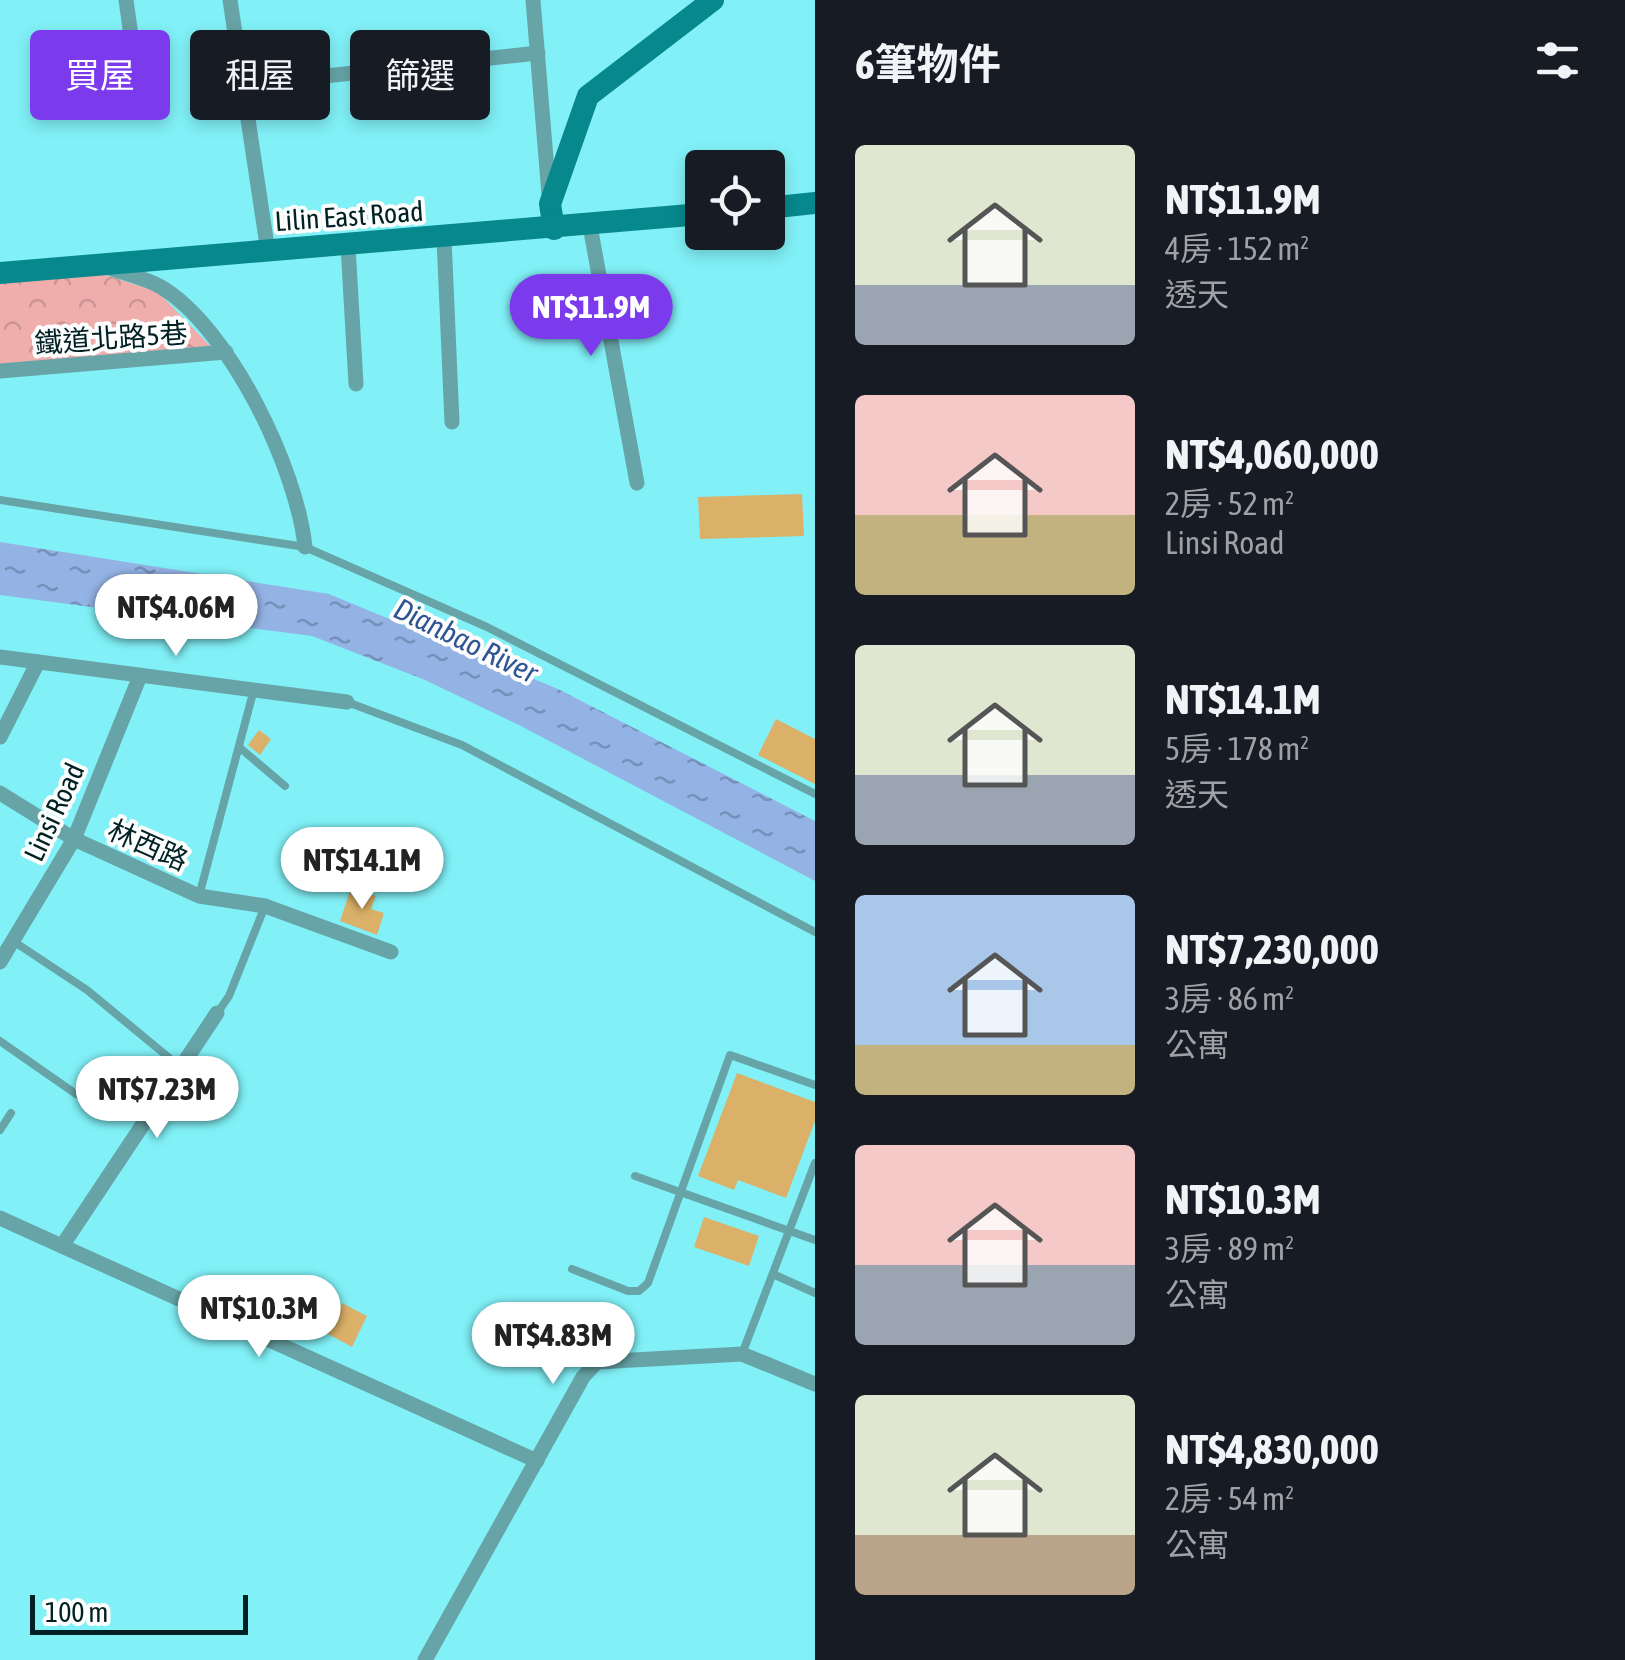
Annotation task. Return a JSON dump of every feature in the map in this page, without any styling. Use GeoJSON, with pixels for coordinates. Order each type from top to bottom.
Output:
{"type":"FeatureCollection","features":[{"type":"Feature","properties":{"kind":"street"},"geometry":{"type":"LineString","coordinates":[[126,0],[130,30]]}},
{"type":"Feature","properties":{"kind":"street"},"geometry":{"type":"LineString","coordinates":[[230,0],[235,30]]}},
{"type":"Feature","properties":{"kind":"street"},"geometry":{"type":"LineString","coordinates":[[534,0],[554,229]]}},
{"type":"Feature","properties":{"kind":"street"},"geometry":{"type":"LineString","coordinates":[[550,204],[588,96],[713,0]]}},
{"type":"Feature","properties":{"kind":"street"},"geometry":{"type":"LineString","coordinates":[[330,75],[538,53]]}},
{"type":"Feature","properties":{"kind":"street"},"geometry":{"type":"LineString","coordinates":[[248,120],[268,252]]}},
{"type":"Feature","properties":{"kind":"street"},"geometry":{"type":"LineString","coordinates":[[785,206],[815,203]]}},
{"type":"Feature","properties":{"kind":"street","name":"Lilin East Road"},"geometry":{"type":"LineString","coordinates":[[0,273],[685,216]]}},
{"type":"Feature","properties":{"kind":"street"},"geometry":{"type":"LineString","coordinates":[[590,226],[638,483]]}},
{"type":"Feature","properties":{"kind":"street"},"geometry":{"type":"LineString","coordinates":[[444,238],[452,422]]}},
{"type":"Feature","properties":{"kind":"street"},"geometry":{"type":"LineString","coordinates":[[348,246],[356,384]]}},
{"type":"Feature","properties":{"kind":"street"},"geometry":{"type":"LineString","coordinates":[[96,263],[160,286],[193,313],[226,352],[265,425],[290,489],[305,547]]}},
{"type":"Feature","properties":{"kind":"street","name":"鐵道北路5巷"},"geometry":{"type":"LineString","coordinates":[[0,371],[226,352]]}},
{"type":"Feature","properties":{"kind":"street"},"geometry":{"type":"LineString","coordinates":[[0,657],[254,693],[347,702]]}},
{"type":"Feature","properties":{"kind":"street"},"geometry":{"type":"LineString","coordinates":[[0,737],[38,662]]}},
{"type":"Feature","properties":{"kind":"street","name":"Linsi Road"},"geometry":{"type":"LineString","coordinates":[[0,962],[74,839],[140,676]]}},
{"type":"Feature","properties":{"kind":"street","name":"林西路"},"geometry":{"type":"LineString","coordinates":[[0,793],[74,839],[199,896]]}},
{"type":"Feature","properties":{"kind":"street"},"geometry":{"type":"LineString","coordinates":[[199,896],[265,906],[391,952]]}},
{"type":"Feature","properties":{"kind":"street"},"geometry":{"type":"LineString","coordinates":[[62,1246],[217,1013]]}},
{"type":"Feature","properties":{"kind":"street"},"geometry":{"type":"LineString","coordinates":[[0,1218],[537,1462]]}},
{"type":"Feature","properties":{"kind":"street"},"geometry":{"type":"LineString","coordinates":[[425,1660],[584,1377],[597,1362],[742,1354],[815,1384]]}},
{"type":"Feature","properties":{"kind":"lane"},"geometry":{"type":"LineString","coordinates":[[0,500],[305,547],[487,627],[815,794]]}},
{"type":"Feature","properties":{"kind":"lane","name":"林西路"},"geometry":{"type":"LineString","coordinates":[[199,896],[254,693]]}},
{"type":"Feature","properties":{"kind":"lane"},"geometry":{"type":"LineString","coordinates":[[347,702],[462,745],[815,932]]}},
{"type":"Feature","properties":{"kind":"lane"},"geometry":{"type":"LineString","coordinates":[[239,747],[285,786]]}},
{"type":"Feature","properties":{"kind":"lane"},"geometry":{"type":"LineString","coordinates":[[217,1013],[229,996],[265,906]]}},
{"type":"Feature","properties":{"kind":"lane"},"geometry":{"type":"LineString","coordinates":[[13,941],[87,990],[179,1066]]}},
{"type":"Feature","properties":{"kind":"lane"},"geometry":{"type":"LineString","coordinates":[[0,1041],[76,1094]]}},
{"type":"Feature","properties":{"kind":"lane"},"geometry":{"type":"LineString","coordinates":[[572,1269],[628,1291],[639,1291],[648,1283],[730,1055],[815,1085]]}},
{"type":"Feature","properties":{"kind":"lane"},"geometry":{"type":"LineString","coordinates":[[0,1130],[10,1113]]}},
{"type":"Feature","properties":{"kind":"lane"},"geometry":{"type":"LineString","coordinates":[[742,1354],[815,1164]]}},
{"type":"Feature","properties":{"kind":"lane"},"geometry":{"type":"LineString","coordinates":[[635,1176],[815,1240]]}},
{"type":"Feature","properties":{"kind":"lane"},"geometry":{"type":"LineString","coordinates":[[775,1274],[815,1293]]}},
{"type":"Feature","properties":{"kind":"green space"},"geometry":{"type":"Polygon","coordinates":[[[106,275],[158,292],[213,349],[0,365],[0,281],[106,275]]]}},
{"type":"Feature","properties":{"kind":"water"},"geometry":{"type":"Polygon","coordinates":[[[0,542],[329,594],[558,689],[815,821],[815,881],[519,725],[425,680],[312,636],[0,595],[0,542]]]}},
{"type":"Feature","properties":{"kind":"building"},"geometry":{"type":"Polygon","coordinates":[[[802,494],[804,536],[700,539],[698,497],[802,494]]]}},
{"type":"Feature","properties":{"kind":"building"},"geometry":{"type":"Polygon","coordinates":[[[776,719],[815,739],[815,784],[758,755],[776,719]]]}},
{"type":"Feature","properties":{"kind":"building"},"geometry":{"type":"Polygon","coordinates":[[[259,730],[271,739],[260,755],[248,745],[259,730]]]}},
{"type":"Feature","properties":{"kind":"building"},"geometry":{"type":"Polygon","coordinates":[[[351,888],[376,896],[371,909],[384,913],[377,935],[340,921],[351,888]]]}},
{"type":"Feature","properties":{"kind":"building"},"geometry":{"type":"Polygon","coordinates":[[[737,1073],[815,1102],[815,1121],[786,1198],[738,1180],[734,1190],[698,1176],[737,1073]]]}},
{"type":"Feature","properties":{"kind":"building"},"geometry":{"type":"Polygon","coordinates":[[[108,1079],[128,1094],[118,1108],[97,1092],[108,1079]]]}},
{"type":"Feature","properties":{"kind":"building"},"geometry":{"type":"Polygon","coordinates":[[[704,1217],[759,1236],[749,1266],[694,1247],[704,1217]]]}},
{"type":"Feature","properties":{"kind":"building"},"geometry":{"type":"Polygon","coordinates":[[[342,1303],[367,1316],[352,1347],[326,1333],[342,1303]]]}},
{"type":"Feature","properties":{"kind":"water label","name":"Dianbao River"},"geometry":{"type":"Point","coordinates":[466,640]}}]}
